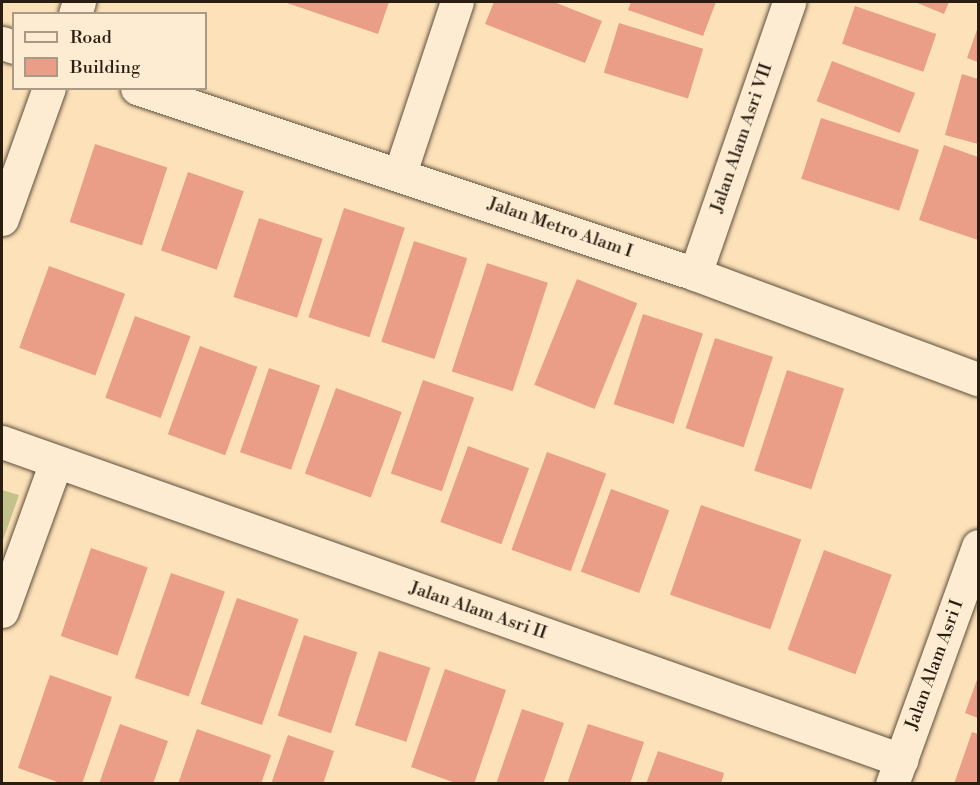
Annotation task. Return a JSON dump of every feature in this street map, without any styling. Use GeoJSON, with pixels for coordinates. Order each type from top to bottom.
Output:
{"type":"FeatureCollection","features":[{"type":"Feature","properties":{"kind":"street"},"geometry":{"type":"LineString","coordinates":[[400,173],[457,2]]}},
{"type":"Feature","properties":{"kind":"street","name":"Jalan Alam Asri VII"},"geometry":{"type":"LineString","coordinates":[[695,274],[789,2]]}},
{"type":"Feature","properties":{"kind":"street"},"geometry":{"type":"LineString","coordinates":[[2,219],[48,90]]}},
{"type":"Feature","properties":{"kind":"street","name":"Jalan Metro Alam I"},"geometry":{"type":"LineString","coordinates":[[143,90],[400,173],[695,274],[978,379]]}},
{"type":"Feature","properties":{"kind":"street","name":"Jalan Alam Asri II"},"geometry":{"type":"LineString","coordinates":[[2,442],[896,772]]}},
{"type":"Feature","properties":{"kind":"street"},"geometry":{"type":"LineString","coordinates":[[2,611],[56,462]]}},
{"type":"Feature","properties":{"kind":"street","name":"Jalan Alam Asri I"},"geometry":{"type":"LineString","coordinates":[[896,772],[978,546]]}},
{"type":"Feature","properties":{"kind":"shaded area"},"geometry":{"type":"Polygon","coordinates":[[[2,490],[19,495],[2,543],[2,490]]]}},
{"type":"Feature","properties":{"kind":"building"},"geometry":{"type":"Polygon","coordinates":[[[284,2],[389,2],[378,34],[284,2]]]}},
{"type":"Feature","properties":{"kind":"building"},"geometry":{"type":"Polygon","coordinates":[[[494,2],[554,2],[602,21],[585,63],[485,24],[494,2]]]}},
{"type":"Feature","properties":{"kind":"building"},"geometry":{"type":"Polygon","coordinates":[[[631,2],[716,2],[703,36],[628,10],[631,2]]]}},
{"type":"Feature","properties":{"kind":"building"},"geometry":{"type":"Polygon","coordinates":[[[915,2],[949,2],[944,14],[915,2]]]}},
{"type":"Feature","properties":{"kind":"building"},"geometry":{"type":"Polygon","coordinates":[[[855,6],[936,34],[923,72],[842,44],[855,6]]]}},
{"type":"Feature","properties":{"kind":"building"},"geometry":{"type":"Polygon","coordinates":[[[619,23],[703,49],[688,98],[604,73],[619,23]]]}},
{"type":"Feature","properties":{"kind":"building"},"geometry":{"type":"Polygon","coordinates":[[[978,27],[978,62],[967,58],[978,27]]]}},
{"type":"Feature","properties":{"kind":"building"},"geometry":{"type":"Polygon","coordinates":[[[832,61],[915,93],[900,133],[817,101],[832,61]]]}},
{"type":"Feature","properties":{"kind":"building"},"geometry":{"type":"Polygon","coordinates":[[[962,74],[978,79],[978,144],[945,135],[962,74]]]}},
{"type":"Feature","properties":{"kind":"building"},"geometry":{"type":"Polygon","coordinates":[[[821,118],[919,150],[899,211],[801,179],[821,118]]]}},
{"type":"Feature","properties":{"kind":"building"},"geometry":{"type":"Polygon","coordinates":[[[95,144],[167,167],[142,245],[70,222],[95,144]]]}},
{"type":"Feature","properties":{"kind":"building"},"geometry":{"type":"Polygon","coordinates":[[[944,145],[978,157],[978,240],[919,220],[944,145]]]}},
{"type":"Feature","properties":{"kind":"building"},"geometry":{"type":"Polygon","coordinates":[[[188,172],[244,191],[217,270],[161,250],[188,172]]]}},
{"type":"Feature","properties":{"kind":"building"},"geometry":{"type":"Polygon","coordinates":[[[344,208],[405,228],[369,337],[308,317],[344,208]]]}},
{"type":"Feature","properties":{"kind":"building"},"geometry":{"type":"Polygon","coordinates":[[[259,218],[323,239],[297,318],[233,297],[259,218]]]}},
{"type":"Feature","properties":{"kind":"building"},"geometry":{"type":"Polygon","coordinates":[[[414,241],[467,258],[435,359],[381,342],[414,241]]]}},
{"type":"Feature","properties":{"kind":"building"},"geometry":{"type":"Polygon","coordinates":[[[487,263],[548,283],[513,391],[452,371],[487,263]]]}},
{"type":"Feature","properties":{"kind":"building"},"geometry":{"type":"Polygon","coordinates":[[[49,266],[125,294],[95,375],[19,348],[49,266]]]}},
{"type":"Feature","properties":{"kind":"building"},"geometry":{"type":"Polygon","coordinates":[[[577,279],[637,303],[595,409],[534,385],[577,279]]]}},
{"type":"Feature","properties":{"kind":"building"},"geometry":{"type":"Polygon","coordinates":[[[643,314],[703,333],[674,424],[614,404],[643,314]]]}},
{"type":"Feature","properties":{"kind":"building"},"geometry":{"type":"Polygon","coordinates":[[[135,316],[190,336],[161,418],[105,398],[135,316]]]}},
{"type":"Feature","properties":{"kind":"building"},"geometry":{"type":"Polygon","coordinates":[[[715,338],[773,357],[744,447],[686,428],[715,338]]]}},
{"type":"Feature","properties":{"kind":"building"},"geometry":{"type":"Polygon","coordinates":[[[200,346],[257,367],[225,455],[168,434],[200,346]]]}},
{"type":"Feature","properties":{"kind":"building"},"geometry":{"type":"Polygon","coordinates":[[[269,368],[320,386],[291,470],[240,452],[269,368]]]}},
{"type":"Feature","properties":{"kind":"building"},"geometry":{"type":"Polygon","coordinates":[[[787,370],[844,389],[811,489],[754,471],[787,370]]]}},
{"type":"Feature","properties":{"kind":"building"},"geometry":{"type":"Polygon","coordinates":[[[423,380],[474,398],[442,491],[391,474],[423,380]]]}},
{"type":"Feature","properties":{"kind":"building"},"geometry":{"type":"Polygon","coordinates":[[[336,388],[402,412],[371,497],[305,474],[336,388]]]}},
{"type":"Feature","properties":{"kind":"building"},"geometry":{"type":"Polygon","coordinates":[[[468,446],[529,468],[501,544],[440,522],[468,446]]]}},
{"type":"Feature","properties":{"kind":"building"},"geometry":{"type":"Polygon","coordinates":[[[547,452],[606,474],[571,571],[511,550],[547,452]]]}},
{"type":"Feature","properties":{"kind":"building"},"geometry":{"type":"Polygon","coordinates":[[[611,489],[669,510],[639,593],[581,572],[611,489]]]}},
{"type":"Feature","properties":{"kind":"building"},"geometry":{"type":"Polygon","coordinates":[[[701,505],[801,540],[770,629],[670,595],[701,505]]]}},
{"type":"Feature","properties":{"kind":"building"},"geometry":{"type":"Polygon","coordinates":[[[91,548],[148,568],[117,655],[61,636],[91,548]]]}},
{"type":"Feature","properties":{"kind":"building"},"geometry":{"type":"Polygon","coordinates":[[[824,550],[892,575],[855,674],[788,650],[824,550]]]}},
{"type":"Feature","properties":{"kind":"building"},"geometry":{"type":"Polygon","coordinates":[[[171,573],[225,592],[189,697],[135,678],[171,573]]]}},
{"type":"Feature","properties":{"kind":"building"},"geometry":{"type":"Polygon","coordinates":[[[237,598],[298,619],[262,725],[201,704],[237,598]]]}},
{"type":"Feature","properties":{"kind":"building"},"geometry":{"type":"Polygon","coordinates":[[[304,635],[357,652],[331,733],[278,716],[304,635]]]}},
{"type":"Feature","properties":{"kind":"building"},"geometry":{"type":"Polygon","coordinates":[[[379,651],[430,668],[406,742],[355,725],[379,651]]]}},
{"type":"Feature","properties":{"kind":"building"},"geometry":{"type":"Polygon","coordinates":[[[445,669],[506,690],[474,784],[458,784],[411,767],[445,669]]]}},
{"type":"Feature","properties":{"kind":"building"},"geometry":{"type":"Polygon","coordinates":[[[50,675],[112,697],[82,784],[63,784],[18,768],[50,675]]]}},
{"type":"Feature","properties":{"kind":"building"},"geometry":{"type":"Polygon","coordinates":[[[978,677],[978,718],[965,713],[978,677]]]}},
{"type":"Feature","properties":{"kind":"building"},"geometry":{"type":"Polygon","coordinates":[[[522,709],[564,723],[543,784],[496,784],[522,709]]]}},
{"type":"Feature","properties":{"kind":"building"},"geometry":{"type":"Polygon","coordinates":[[[120,724],[168,741],[153,784],[99,784],[120,724]]]}},
{"type":"Feature","properties":{"kind":"building"},"geometry":{"type":"Polygon","coordinates":[[[588,724],[644,742],[630,784],[567,784],[588,724]]]}},
{"type":"Feature","properties":{"kind":"building"},"geometry":{"type":"Polygon","coordinates":[[[197,729],[271,755],[261,784],[178,784],[197,729]]]}},
{"type":"Feature","properties":{"kind":"building"},"geometry":{"type":"Polygon","coordinates":[[[972,732],[978,734],[978,784],[954,784],[972,732]]]}},
{"type":"Feature","properties":{"kind":"building"},"geometry":{"type":"Polygon","coordinates":[[[288,735],[334,751],[323,784],[271,784],[288,735]]]}},
{"type":"Feature","properties":{"kind":"building"},"geometry":{"type":"Polygon","coordinates":[[[658,751],[724,773],[721,784],[646,784],[658,751]]]}}]}
